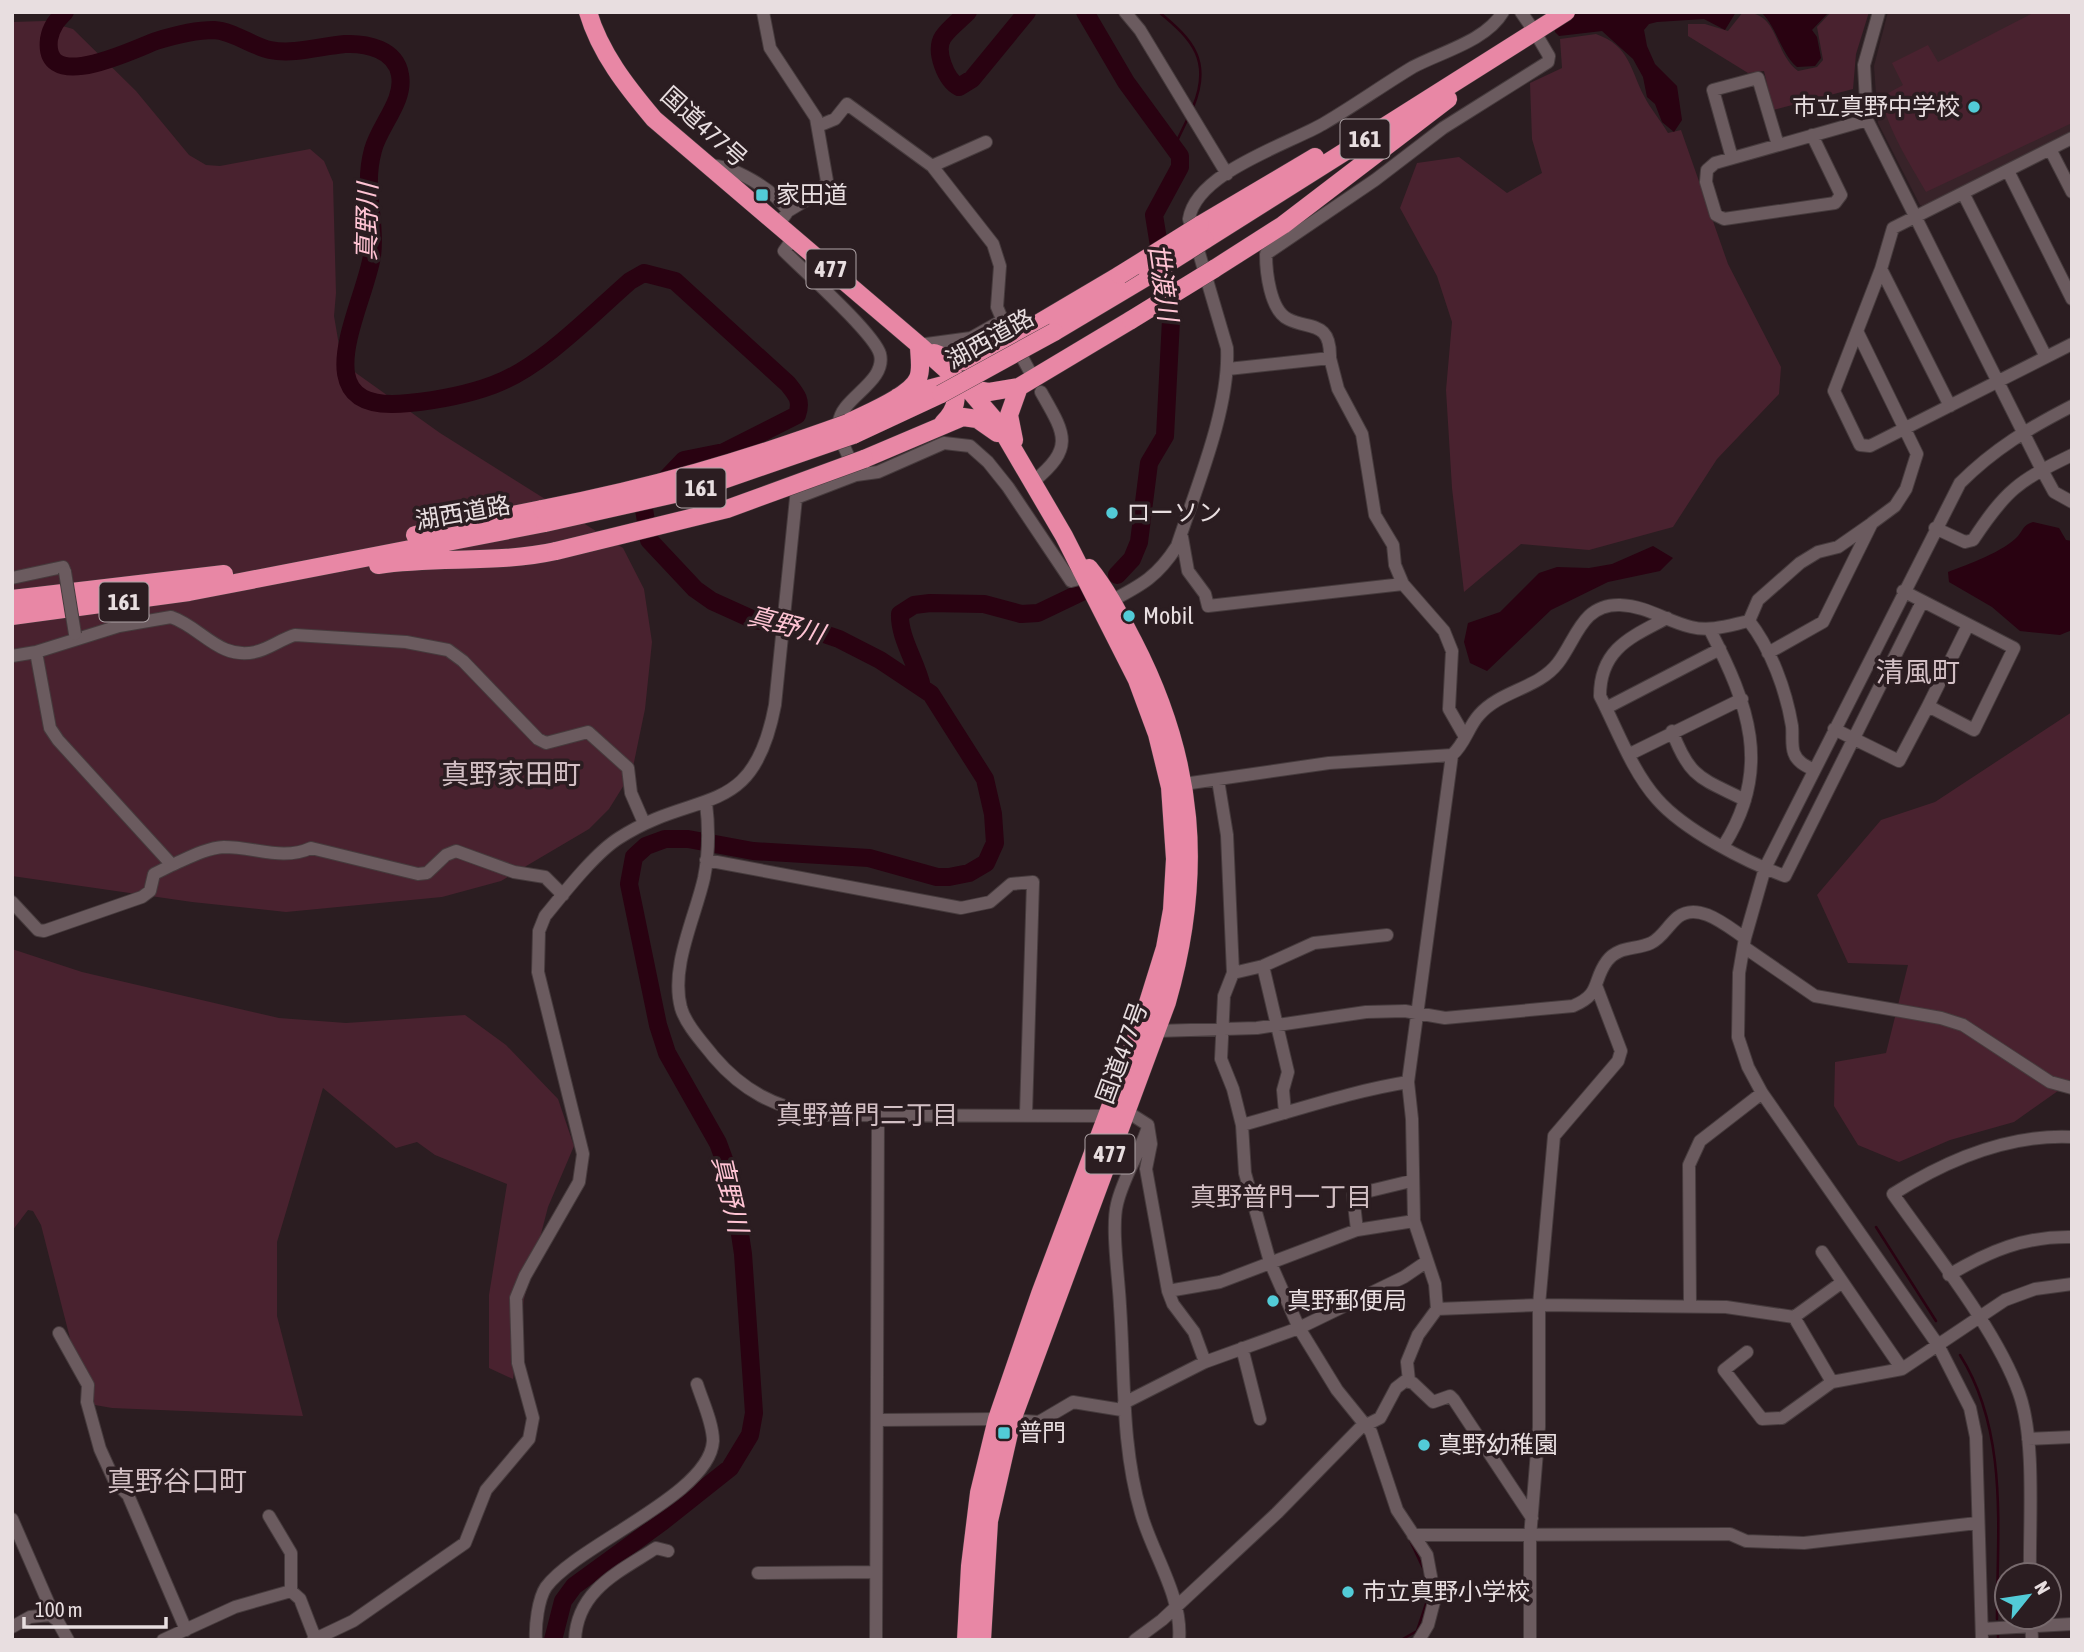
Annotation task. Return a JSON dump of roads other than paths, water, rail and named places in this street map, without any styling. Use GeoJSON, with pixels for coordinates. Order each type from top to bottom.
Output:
{"type":"FeatureCollection","features":[{"type":"Feature","properties":{"kind":"highway","name":"国道477号"},"geometry":{"type":"LineString","coordinates":[[588,12],[603,48],[624,83],[654,119],[708,165],[783,217],[794,237],[919,345],[954,385],[999,425],[1089,577],[1146,703],[1189,825],[1189,889],[1181,949],[1157,1031],[979,1493],[970,1566],[966,1640]]}},
{"type":"Feature","properties":{"kind":"highway","name":"161"},"geometry":{"type":"LineString","coordinates":[[1203,233],[1329,149],[1353,146],[1566,12]]}},
{"type":"Feature","properties":{"kind":"highway"},"geometry":{"type":"LineString","coordinates":[[898,397],[930,386],[954,385],[989,392],[1019,387],[1283,225],[1533,33]]}},
{"type":"Feature","properties":{"kind":"highway"},"geometry":{"type":"LineString","coordinates":[[234,578],[544,516],[850,429],[898,397],[919,377],[919,345],[957,362],[971,361],[989,354],[1120,275],[1203,233]]}},
{"type":"Feature","properties":{"kind":"highway","name":"湖西道路"},"geometry":{"type":"LineString","coordinates":[[850,429],[954,385],[1054,332],[1148,276],[1203,233]]}},
{"type":"Feature","properties":{"kind":"highway"},"geometry":{"type":"LineString","coordinates":[[954,385],[975,370],[989,354]]}},
{"type":"Feature","properties":{"kind":"highway"},"geometry":{"type":"LineString","coordinates":[[943,423],[955,405],[954,385]]}},
{"type":"Feature","properties":{"kind":"highway"},"geometry":{"type":"LineString","coordinates":[[1019,387],[1010,407],[1009,422],[1024,465]]}},
{"type":"Feature","properties":{"kind":"highway"},"geometry":{"type":"LineString","coordinates":[[234,578],[403,561],[483,560],[556,551],[727,509],[860,467],[943,423],[963,417],[982,421],[999,435],[1024,465]]}},
{"type":"Feature","properties":{"kind":"highway","name":"湖西道路"},"geometry":{"type":"LineString","coordinates":[[12,616],[374,554],[544,516]]}},
{"type":"Feature","properties":{"kind":"highway","name":"国道477号"},"geometry":{"type":"LineString","coordinates":[[982,1640],[989,1521],[1005,1420],[1040,1294],[1141,1026],[1165,948],[1175,859],[1177,785],[1157,691],[1111,601],[1089,577]]}},
{"type":"Feature","properties":{"kind":"highway","name":"湖西道路"},"geometry":{"type":"LineString","coordinates":[[12,599],[234,578]]}},
{"type":"Feature","properties":{"kind":"street"},"geometry":{"type":"LineString","coordinates":[[763,12],[770,48],[818,126],[820,155],[827,181],[821,191],[783,217]]}},
{"type":"Feature","properties":{"kind":"street"},"geometry":{"type":"LineString","coordinates":[[1125,12],[1140,30],[1227,174]]}},
{"type":"Feature","properties":{"kind":"street"},"geometry":{"type":"LineString","coordinates":[[1465,737],[1449,709],[1452,651],[1444,631],[1403,584],[1395,565],[1393,545],[1375,515],[1362,434],[1338,389],[1324,334],[1314,325],[1287,319],[1280,312],[1266,277],[1266,254],[1375,180],[1443,128],[1548,62],[1549,56],[1521,12]]}},
{"type":"Feature","properties":{"kind":"street"},"geometry":{"type":"LineString","coordinates":[[1879,12],[1864,65],[1867,120],[2042,470],[2054,492],[2072,502]]}},
{"type":"Feature","properties":{"kind":"street"},"geometry":{"type":"LineString","coordinates":[[1111,601],[1148,582],[1164,566],[1181,534],[1223,400],[1228,369],[1222,326],[1188,219],[1191,205],[1227,174],[1322,124],[1414,67],[1485,30],[1497,15]]}},
{"type":"Feature","properties":{"kind":"street"},"geometry":{"type":"LineString","coordinates":[[1732,158],[1713,90],[1758,78],[1778,145]]}},
{"type":"Feature","properties":{"kind":"street"},"geometry":{"type":"LineString","coordinates":[[818,126],[835,118],[847,104],[932,166],[993,244],[1000,266],[997,307],[1008,333]]}},
{"type":"Feature","properties":{"kind":"street"},"geometry":{"type":"LineString","coordinates":[[1812,135],[1841,195],[1835,202],[1724,219],[1716,215],[1706,182],[1707,170],[1715,163],[1812,135],[1867,120]]}},
{"type":"Feature","properties":{"kind":"street"},"geometry":{"type":"LineString","coordinates":[[2072,138],[1894,228],[1834,391],[1860,445],[1870,446],[2072,344]]}},
{"type":"Feature","properties":{"kind":"street"},"geometry":{"type":"LineString","coordinates":[[932,166],[986,142]]}},
{"type":"Feature","properties":{"kind":"street"},"geometry":{"type":"LineString","coordinates":[[2050,149],[2072,192]]}},
{"type":"Feature","properties":{"kind":"street"},"geometry":{"type":"LineString","coordinates":[[2008,171],[2072,299]]}},
{"type":"Feature","properties":{"kind":"street"},"geometry":{"type":"LineString","coordinates":[[1963,193],[2046,357]]}},
{"type":"Feature","properties":{"kind":"street"},"geometry":{"type":"LineString","coordinates":[[794,237],[784,251],[867,336],[880,353],[880,364],[875,375],[839,418],[839,430],[860,467]]}},
{"type":"Feature","properties":{"kind":"street"},"geometry":{"type":"LineString","coordinates":[[1881,269],[1950,406]]}},
{"type":"Feature","properties":{"kind":"street"},"geometry":{"type":"LineString","coordinates":[[919,345],[971,338],[1001,321]]}},
{"type":"Feature","properties":{"kind":"street"},"geometry":{"type":"LineString","coordinates":[[1749,621],[1758,600],[1800,563],[1818,552],[1838,547],[1895,506],[1906,489],[1917,454],[1857,331]]}},
{"type":"Feature","properties":{"kind":"street"},"geometry":{"type":"LineString","coordinates":[[1015,345],[1029,370]]}},
{"type":"Feature","properties":{"kind":"street"},"geometry":{"type":"LineString","coordinates":[[1228,369],[1330,358]]}},
{"type":"Feature","properties":{"kind":"street"},"geometry":{"type":"LineString","coordinates":[[1034,481],[1055,464],[1062,447],[1060,430],[1041,392]]}},
{"type":"Feature","properties":{"kind":"street"},"geometry":{"type":"LineString","coordinates":[[2006,1631],[1982,1634],[1976,1437],[1970,1409],[1938,1345],[1762,1093],[1748,1067],[1738,1037],[1740,973],[1744,943],[1765,869],[1934,528],[1960,483],[1989,453],[2023,431],[2072,406]]}},
{"type":"Feature","properties":{"kind":"street"},"geometry":{"type":"LineString","coordinates":[[269,1516],[291,1553],[291,1591],[300,1599],[314,1639],[353,1621],[465,1543],[486,1490],[529,1439],[533,1418],[518,1363],[516,1298],[525,1276],[579,1182],[583,1168],[577,1126],[538,972],[536,952],[545,915],[604,850],[644,823],[678,809],[724,796],[743,780],[769,736],[796,498],[860,467],[878,472],[944,443],[970,446],[989,462],[1008,487],[1046,540],[1071,582],[1089,577]]}},
{"type":"Feature","properties":{"kind":"street"},"geometry":{"type":"LineString","coordinates":[[1934,528],[1965,542],[1973,540],[2004,495],[2042,470],[2072,455]]}},
{"type":"Feature","properties":{"kind":"street"},"geometry":{"type":"LineString","coordinates":[[1768,653],[1824,622],[1872,523]]}},
{"type":"Feature","properties":{"kind":"street"},"geometry":{"type":"LineString","coordinates":[[1181,534],[1188,570],[1205,594],[1208,606],[1403,584]]}},
{"type":"Feature","properties":{"kind":"street"},"geometry":{"type":"LineString","coordinates":[[12,578],[63,567],[76,637]]}},
{"type":"Feature","properties":{"kind":"street"},"geometry":{"type":"LineString","coordinates":[[1903,591],[2014,648],[1974,730],[1928,706]]}},
{"type":"Feature","properties":{"kind":"street"},"geometry":{"type":"LineString","coordinates":[[1667,618],[1621,642],[1600,679],[1600,696],[1657,799],[1682,821],[1765,869],[1785,876],[1922,602]]}},
{"type":"Feature","properties":{"kind":"street"},"geometry":{"type":"LineString","coordinates":[[1532,1518],[1450,1396],[1433,1402],[1409,1381],[1407,1362],[1418,1335],[1437,1309],[1436,1284],[1426,1262],[1414,1221],[1411,1181],[1412,1119],[1408,1082],[1452,755],[1477,716],[1498,698],[1534,683],[1558,663],[1591,612],[1605,606],[1641,608],[1692,628],[1710,630],[1749,621]]}},
{"type":"Feature","properties":{"kind":"street"},"geometry":{"type":"LineString","coordinates":[[12,656],[36,652],[76,637],[119,626],[171,617],[226,651],[239,654],[258,652],[278,640],[295,635],[438,646],[463,661],[538,739],[546,743],[554,742],[588,732],[595,737],[628,768],[631,793],[644,823]]}},
{"type":"Feature","properties":{"kind":"street"},"geometry":{"type":"LineString","coordinates":[[1749,621],[1768,653],[1784,693],[1792,727],[1794,753],[1803,765],[1814,770]]}},
{"type":"Feature","properties":{"kind":"street"},"geometry":{"type":"LineString","coordinates":[[1834,729],[1899,761],[1968,625]]}},
{"type":"Feature","properties":{"kind":"street"},"geometry":{"type":"LineString","coordinates":[[1710,630],[1742,699],[1752,744],[1751,774],[1745,800],[1736,827],[1724,845]]}},
{"type":"Feature","properties":{"kind":"street"},"geometry":{"type":"LineString","coordinates":[[1606,708],[1720,649]]}},
{"type":"Feature","properties":{"kind":"street"},"geometry":{"type":"LineString","coordinates":[[36,652],[50,727],[58,740],[172,864]]}},
{"type":"Feature","properties":{"kind":"street"},"geometry":{"type":"LineString","coordinates":[[1630,754],[1672,731],[1742,699]]}},
{"type":"Feature","properties":{"kind":"street"},"geometry":{"type":"LineString","coordinates":[[1672,731],[1683,761],[1699,777],[1745,800]]}},
{"type":"Feature","properties":{"kind":"street"},"geometry":{"type":"LineString","coordinates":[[1177,785],[1328,763],[1452,755]]}},
{"type":"Feature","properties":{"kind":"street"},"geometry":{"type":"LineString","coordinates":[[1218,780],[1227,835],[1233,973],[1224,996],[1224,1030],[1220,1059],[1233,1089],[1242,1125],[1245,1173],[1270,1262],[1298,1328],[1337,1390],[1367,1426],[1396,1510],[1427,1555],[1435,1598],[1427,1625],[1419,1640]]}},
{"type":"Feature","properties":{"kind":"street"},"geometry":{"type":"LineString","coordinates":[[706,803],[709,826],[706,858],[679,973],[678,995],[682,1012],[695,1033],[730,1076],[751,1092],[785,1109],[818,1115],[1107,1116],[1126,1111],[1146,1121],[1151,1144],[1146,1169],[1168,1291],[1173,1304],[1194,1332],[1205,1362]]}},
{"type":"Feature","properties":{"kind":"street"},"geometry":{"type":"LineString","coordinates":[[12,902],[38,930],[44,931],[142,897],[150,891],[154,874],[202,852],[223,847],[296,855],[312,848],[418,874],[427,873],[446,855],[456,851],[514,872],[545,877],[563,895]]}},
{"type":"Feature","properties":{"kind":"street"},"geometry":{"type":"LineString","coordinates":[[706,858],[961,908],[990,902],[1011,884],[1033,882],[1026,1114]]}},
{"type":"Feature","properties":{"kind":"street"},"geometry":{"type":"LineString","coordinates":[[1157,1031],[1276,1026],[1366,1012],[1419,1013],[1445,1018],[1573,1006],[1590,997],[1597,988],[1606,961],[1616,951],[1655,941],[1679,916],[1690,911],[1704,914],[1815,996],[1941,1018],[1963,1025],[2050,1082],[2072,1088]]}},
{"type":"Feature","properties":{"kind":"street"},"geometry":{"type":"LineString","coordinates":[[1233,973],[1263,966],[1314,943],[1387,935]]}},
{"type":"Feature","properties":{"kind":"street"},"geometry":{"type":"LineString","coordinates":[[1263,966],[1289,1072],[1283,1090],[1285,1113]]}},
{"type":"Feature","properties":{"kind":"street"},"geometry":{"type":"LineString","coordinates":[[1530,1640],[1530,1536],[1539,1427],[1539,1305],[1554,1136],[1618,1061],[1621,1051],[1597,988]]}},
{"type":"Feature","properties":{"kind":"street"},"geometry":{"type":"LineString","coordinates":[[1242,1125],[1331,1102],[1355,1091],[1408,1082]]}},
{"type":"Feature","properties":{"kind":"street"},"geometry":{"type":"LineString","coordinates":[[1689,1306],[1689,1165],[1700,1141],[1762,1093]]}},
{"type":"Feature","properties":{"kind":"street"},"geometry":{"type":"LineString","coordinates":[[876,1640],[879,1420],[878,1116]]}},
{"type":"Feature","properties":{"kind":"street"},"geometry":{"type":"LineString","coordinates":[[1147,1130],[1127,1173],[1116,1207],[1123,1406],[1130,1470],[1141,1515],[1181,1627],[1179,1640]]}},
{"type":"Feature","properties":{"kind":"street"},"geometry":{"type":"LineString","coordinates":[[2030,1561],[2028,1439],[2020,1395],[1978,1317],[1893,1194],[1935,1168],[1981,1151],[2026,1140],[2072,1138]]}},
{"type":"Feature","properties":{"kind":"street"},"geometry":{"type":"LineString","coordinates":[[1357,1230],[1353,1195],[1411,1181]]}},
{"type":"Feature","properties":{"kind":"street"},"geometry":{"type":"LineString","coordinates":[[1168,1291],[1220,1282],[1357,1230],[1414,1221]]}},
{"type":"Feature","properties":{"kind":"street"},"geometry":{"type":"LineString","coordinates":[[1949,1275],[1979,1257],[2017,1242],[2072,1237]]}},
{"type":"Feature","properties":{"kind":"street"},"geometry":{"type":"LineString","coordinates":[[1822,1252],[1902,1369]]}},
{"type":"Feature","properties":{"kind":"street"},"geometry":{"type":"LineString","coordinates":[[879,1420],[1039,1422],[1073,1402],[1123,1406],[1205,1362],[1298,1328],[1404,1277],[1426,1262]]}},
{"type":"Feature","properties":{"kind":"street"},"geometry":{"type":"LineString","coordinates":[[1437,1309],[1539,1305],[1689,1306],[1726,1307],[1794,1317],[1841,1283]]}},
{"type":"Feature","properties":{"kind":"street"},"geometry":{"type":"LineString","coordinates":[[1747,1352],[1724,1370],[1762,1419],[1782,1418],[1832,1382],[1902,1369],[2005,1300],[2035,1289],[2072,1284]]}},
{"type":"Feature","properties":{"kind":"street"},"geometry":{"type":"LineString","coordinates":[[1794,1317],[1832,1382]]}},
{"type":"Feature","properties":{"kind":"street"},"geometry":{"type":"LineString","coordinates":[[59,1333],[88,1385],[87,1402],[100,1449],[115,1482],[128,1495],[191,1633]]}},
{"type":"Feature","properties":{"kind":"street"},"geometry":{"type":"LineString","coordinates":[[1242,1348],[1260,1419]]}},
{"type":"Feature","properties":{"kind":"street"},"geometry":{"type":"LineString","coordinates":[[1135,1640],[1277,1513],[1360,1428],[1380,1418],[1401,1382],[1409,1381]]}},
{"type":"Feature","properties":{"kind":"street"},"geometry":{"type":"LineString","coordinates":[[536,1640],[545,1588],[583,1556],[658,1507],[708,1460],[713,1439],[697,1384]]}},
{"type":"Feature","properties":{"kind":"street"},"geometry":{"type":"LineString","coordinates":[[2028,1439],[2072,1437]]}},
{"type":"Feature","properties":{"kind":"street"},"geometry":{"type":"LineString","coordinates":[[12,1519],[55,1618],[68,1640]]}},
{"type":"Feature","properties":{"kind":"street"},"geometry":{"type":"LineString","coordinates":[[1413,1535],[1730,1534],[1746,1541],[1804,1543],[1977,1523]]}},
{"type":"Feature","properties":{"kind":"street"},"geometry":{"type":"LineString","coordinates":[[575,1640],[580,1611],[589,1595],[656,1548],[668,1551]]}},
{"type":"Feature","properties":{"kind":"street"},"geometry":{"type":"LineString","coordinates":[[758,1573],[876,1572]]}},
{"type":"Feature","properties":{"kind":"street"},"geometry":{"type":"LineString","coordinates":[[163,1640],[191,1633],[235,1608],[291,1591]]}},
{"type":"Feature","properties":{"kind":"street"},"geometry":{"type":"LineString","coordinates":[[12,1627],[43,1614],[55,1618]]}},
{"type":"Feature","properties":{"kind":"waterway","name":"真野川"},"geometry":{"type":"LineString","coordinates":[[65,12],[50,35],[51,56],[60,64],[75,67],[112,58],[170,37],[214,30],[270,50],[298,51],[353,44],[379,49],[393,59],[401,85],[373,150],[369,178],[372,256],[346,355],[347,376],[356,393],[375,403],[431,400],[493,385],[511,377],[547,353],[630,281],[644,273],[675,281],[788,384],[796,395],[799,406],[797,415],[724,452],[684,460],[643,503],[649,540],[695,589],[712,601],[754,620],[801,626],[839,639],[880,660],[931,694],[985,779],[993,814],[995,843],[986,863],[969,873],[937,877],[869,858],[753,851],[688,839],[665,839],[646,846],[634,857],[629,884],[658,1025],[667,1053],[718,1143],[732,1181],[743,1254],[754,1413],[750,1435],[730,1468],[574,1586],[563,1601],[553,1640]]}},
{"type":"Feature","properties":{"kind":"waterway","name":"世渡川"},"geometry":{"type":"LineString","coordinates":[[968,12],[948,30],[940,50],[946,72],[959,87],[972,79],[1027,12]]}},
{"type":"Feature","properties":{"kind":"waterway","name":"世渡川"},"geometry":{"type":"LineString","coordinates":[[1085,12],[1126,82],[1180,156],[1180,167],[1154,215],[1171,320],[1165,436],[1149,463],[1139,542],[1132,559],[1117,575]]}},
{"type":"Feature","properties":{"kind":"waterway"},"geometry":{"type":"LineString","coordinates":[[1159,12],[1190,42],[1200,64],[1198,91],[1193,107]]}},
{"type":"Feature","properties":{"kind":"waterway"},"geometry":{"type":"LineString","coordinates":[[1175,145],[1187,120]]}},
{"type":"Feature","properties":{"kind":"waterway","name":"世渡川"},"geometry":{"type":"LineString","coordinates":[[922,687],[900,623],[900,614],[914,605],[984,604],[1021,614],[1038,613],[1086,590]]}},
{"type":"Feature","properties":{"kind":"waterway"},"geometry":{"type":"LineString","coordinates":[[1876,1227],[1936,1321]]}},
{"type":"Feature","properties":{"kind":"waterway"},"geometry":{"type":"LineString","coordinates":[[1960,1355],[1976,1385],[1993,1449],[1997,1483],[1998,1561]]}},
{"type":"Feature","properties":{"kind":"waterway"},"geometry":{"type":"LineString","coordinates":[[1409,1538],[1424,1570]]}},
{"type":"Feature","properties":{"kind":"waterway"},"geometry":{"type":"LineString","coordinates":[[1401,1640],[1417,1631],[1428,1598],[1427,1587]]}},
{"type":"Feature","properties":{"kind":"waterway"},"geometry":{"type":"LineString","coordinates":[[1998,1635],[1998,1640]]}},
{"type":"Feature","properties":{"kind":"place","name":"市立真野中学校"},"geometry":{"type":"Point","coordinates":[1974,107]}},
{"type":"Feature","properties":{"kind":"place","name":"家田道"},"geometry":{"type":"Point","coordinates":[762,195]}},
{"type":"Feature","properties":{"kind":"place","name":"ローソン"},"geometry":{"type":"Point","coordinates":[1112,513]}},
{"type":"Feature","properties":{"kind":"place","name":"Mobil"},"geometry":{"type":"Point","coordinates":[1129,616]}},
{"type":"Feature","properties":{"kind":"place","name":"真野郵便局"},"geometry":{"type":"Point","coordinates":[1273,1301]}},
{"type":"Feature","properties":{"kind":"place","name":"普門"},"geometry":{"type":"Point","coordinates":[1004,1433]}},
{"type":"Feature","properties":{"kind":"place","name":"真野幼稚園"},"geometry":{"type":"Point","coordinates":[1424,1445]}},
{"type":"Feature","properties":{"kind":"place","name":"市立真野小学校"},"geometry":{"type":"Point","coordinates":[1348,1592]}},
{"type":"Feature","properties":{"kind":"district","name":"清風町"},"geometry":{"type":"Point","coordinates":[1918,672]}},
{"type":"Feature","properties":{"kind":"district","name":"真野家田町"},"geometry":{"type":"Point","coordinates":[511,774]}},
{"type":"Feature","properties":{"kind":"district","name":"真野普門二丁目"},"geometry":{"type":"Point","coordinates":[867,1115]}},
{"type":"Feature","properties":{"kind":"district","name":"真野普門一丁目"},"geometry":{"type":"Point","coordinates":[1281,1197]}},
{"type":"Feature","properties":{"kind":"district","name":"真野谷口町"},"geometry":{"type":"Point","coordinates":[177,1481]}}]}
